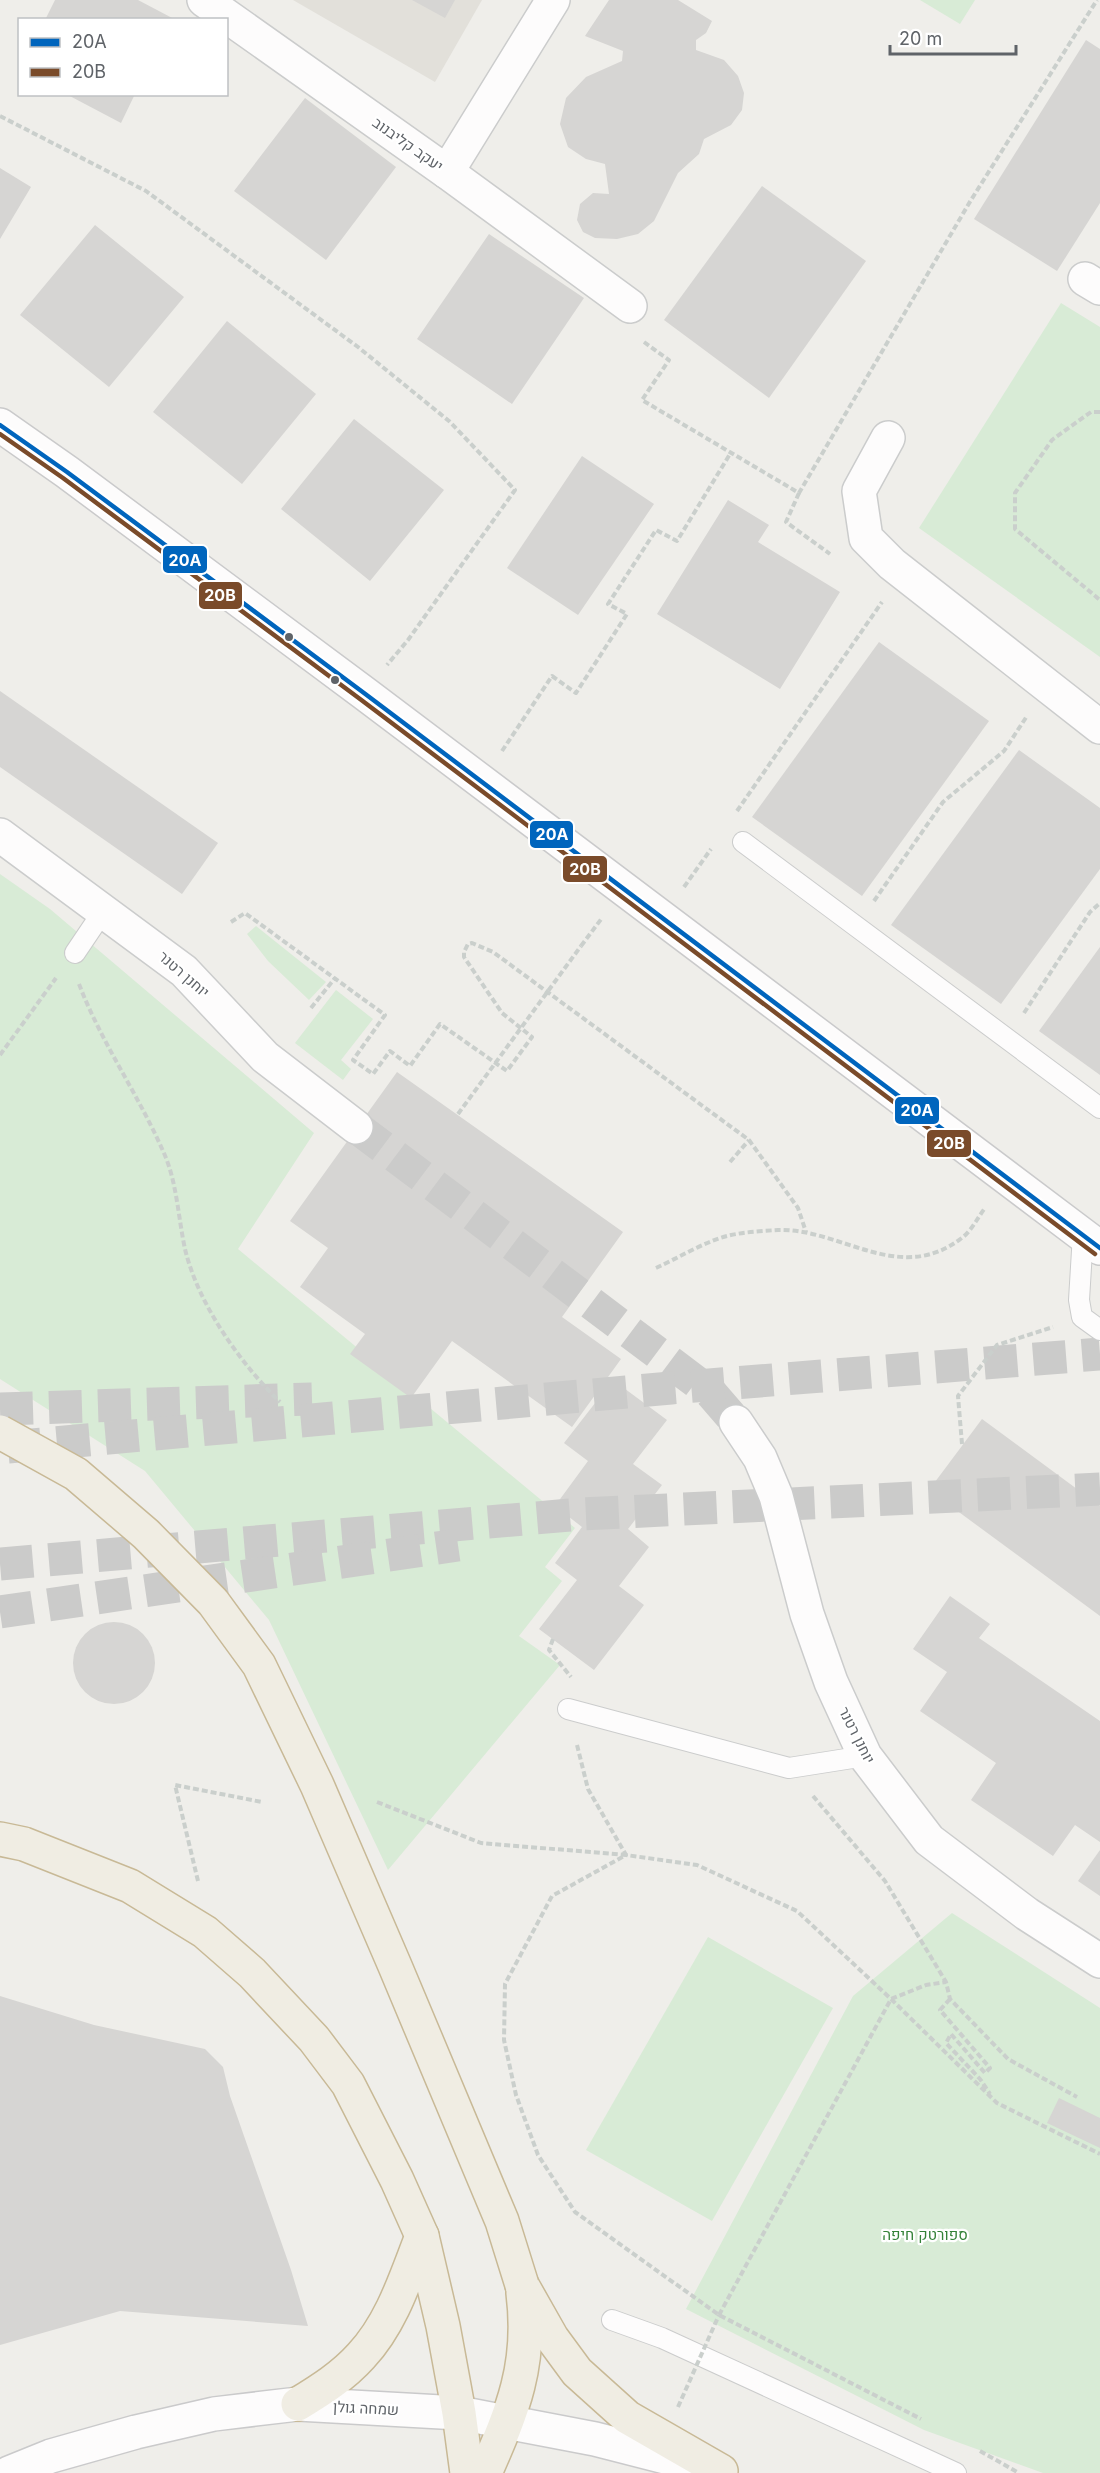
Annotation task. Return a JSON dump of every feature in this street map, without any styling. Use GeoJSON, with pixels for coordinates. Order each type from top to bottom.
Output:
{"type":"FeatureCollection","features":[{"type":"Feature","properties":{"kind":"highway"},"geometry":{"type":"LineString","coordinates":[[0,1432],[76,1474],[146,1534],[213,1602],[260,1665],[313,1775],[502,2222],[522,2285],[526,2321],[525,2352],[519,2386],[507,2421],[484,2473]]}},
{"type":"Feature","properties":{"kind":"highway"},"geometry":{"type":"LineString","coordinates":[[0,1839],[24,1844],[130,1886],[205,1932],[252,1973],[314,2039],[348,2084],[378,2140],[422,2236],[443,2326],[467,2473]]}},
{"type":"Feature","properties":{"kind":"highway"},"geometry":{"type":"LineString","coordinates":[[298,2404],[327,2386],[348,2369],[377,2336],[400,2293],[422,2236]]}},
{"type":"Feature","properties":{"kind":"highway"},"geometry":{"type":"LineString","coordinates":[[522,2285],[552,2338],[592,2386],[627,2417],[724,2472]]}},
{"type":"Feature","properties":{"kind":"street","name":"יעקב קליבנוב"},"geometry":{"type":"LineString","coordinates":[[204,0],[447,172],[553,0]]}},
{"type":"Feature","properties":{"kind":"street"},"geometry":{"type":"LineString","coordinates":[[447,172],[630,306]]}},
{"type":"Feature","properties":{"kind":"street"},"geometry":{"type":"LineString","coordinates":[[0,425],[77,479],[656,911],[1091,1241]]}},
{"type":"Feature","properties":{"kind":"street"},"geometry":{"type":"LineString","coordinates":[[888,438],[859,491],[866,538],[903,573],[1100,727]]}},
{"type":"Feature","properties":{"kind":"street","name":"יוחנן רטנר"},"geometry":{"type":"LineString","coordinates":[[0,835],[184,971],[265,1057],[356,1126]]}},
{"type":"Feature","properties":{"kind":"street","name":"יוחנן רטנר"},"geometry":{"type":"LineString","coordinates":[[736,1422],[760,1458],[776,1496],[807,1614],[831,1682],[865,1756],[929,1840],[1027,1914],[1100,1961]]}},
{"type":"Feature","properties":{"kind":"street","name":"שמחה גולן"},"geometry":{"type":"LineString","coordinates":[[9,2473],[51,2456],[147,2429],[214,2414],[298,2404],[459,2413],[595,2439],[724,2472]]}},
{"type":"Feature","properties":{"kind":"lane"},"geometry":{"type":"LineString","coordinates":[[743,842],[1100,1108]]}},
{"type":"Feature","properties":{"kind":"lane"},"geometry":{"type":"LineString","coordinates":[[75,953],[104,910]]}},
{"type":"Feature","properties":{"kind":"lane"},"geometry":{"type":"LineString","coordinates":[[1091,1241],[1079,1300],[1082,1317],[1100,1330]]}},
{"type":"Feature","properties":{"kind":"lane"},"geometry":{"type":"LineString","coordinates":[[568,1709],[789,1768],[865,1756]]}},
{"type":"Feature","properties":{"kind":"lane"},"geometry":{"type":"LineString","coordinates":[[612,2320],[662,2338],[956,2473]]}},
{"type":"Feature","properties":{"kind":"path"},"geometry":{"type":"LineString","coordinates":[[642,341],[669,360],[642,400],[799,493],[971,200],[1097,0]]}},
{"type":"Feature","properties":{"kind":"path"},"geometry":{"type":"LineString","coordinates":[[0,116],[146,191],[377,362],[450,421],[514,490],[408,640]]}},
{"type":"Feature","properties":{"kind":"path"},"geometry":{"type":"LineString","coordinates":[[1100,412],[1091,412],[1053,440],[1015,493],[1015,529],[1100,600]]}},
{"type":"Feature","properties":{"kind":"path"},"geometry":{"type":"LineString","coordinates":[[481,782],[552,676],[576,693],[627,614],[608,604],[656,530],[677,541],[730,454]]}},
{"type":"Feature","properties":{"kind":"path"},"geometry":{"type":"LineString","coordinates":[[734,815],[903,573]]}},
{"type":"Feature","properties":{"kind":"path"},"geometry":{"type":"LineString","coordinates":[[856,926],[943,802],[1004,751],[1048,686]]}},
{"type":"Feature","properties":{"kind":"path"},"geometry":{"type":"LineString","coordinates":[[1007,1039],[1090,912],[1100,903]]}},
{"type":"Feature","properties":{"kind":"path"},"geometry":{"type":"LineString","coordinates":[[231,922],[245,913],[385,1015],[353,1060],[373,1074],[390,1051],[410,1066],[440,1024],[507,1071],[532,1037],[502,1012],[464,957],[468,944],[478,945],[514,967],[749,1140],[798,1208],[806,1232]]}},
{"type":"Feature","properties":{"kind":"path"},"geometry":{"type":"LineString","coordinates":[[458,1114],[581,946]]}},
{"type":"Feature","properties":{"kind":"path"},"geometry":{"type":"LineString","coordinates":[[0,1055],[75,953]]}},
{"type":"Feature","properties":{"kind":"path"},"geometry":{"type":"LineString","coordinates":[[75,953],[74,965],[79,986],[127,1084],[164,1152],[185,1248],[199,1290],[214,1317],[254,1375],[280,1402]]}},
{"type":"Feature","properties":{"kind":"path"},"geometry":{"type":"LineString","coordinates":[[310,1008],[335,978]]}},
{"type":"Feature","properties":{"kind":"path"},"geometry":{"type":"LineString","coordinates":[[730,1162],[749,1140]]}},
{"type":"Feature","properties":{"kind":"path"},"geometry":{"type":"LineString","coordinates":[[656,1268],[725,1237],[780,1230],[806,1232],[877,1255],[906,1258],[938,1252],[964,1237],[1006,1178]]}},
{"type":"Feature","properties":{"kind":"path"},"geometry":{"type":"LineString","coordinates":[[962,1444],[958,1396],[997,1345],[1082,1317]]}},
{"type":"Feature","properties":{"kind":"path"},"geometry":{"type":"LineString","coordinates":[[553,1639],[549,1650],[577,1685],[568,1709],[588,1789],[626,1855]]}},
{"type":"Feature","properties":{"kind":"path"},"geometry":{"type":"LineString","coordinates":[[789,1768],[885,1881],[946,1982],[950,1999],[1008,2059],[1077,2097]]}},
{"type":"Feature","properties":{"kind":"path"},"geometry":{"type":"LineString","coordinates":[[199,1882],[175,1785],[262,1802]]}},
{"type":"Feature","properties":{"kind":"path"},"geometry":{"type":"LineString","coordinates":[[377,1802],[481,1843],[626,1855],[697,1864],[797,1911],[997,2103],[1100,2154]]}},
{"type":"Feature","properties":{"kind":"path"},"geometry":{"type":"LineString","coordinates":[[626,1855],[552,1896],[505,1984],[504,2040],[516,2095],[538,2155],[575,2212],[719,2315],[927,2422]]}},
{"type":"Feature","properties":{"kind":"path"},"geometry":{"type":"LineString","coordinates":[[678,2407],[719,2315],[891,1999],[926,1984],[946,1982]]}},
{"type":"Feature","properties":{"kind":"path"},"geometry":{"type":"LineString","coordinates":[[950,1999],[940,2010],[990,2068],[985,2073],[951,2034],[946,2043],[980,2079],[997,2103]]}},
{"type":"Feature","properties":{"kind":"path"},"geometry":{"type":"LineString","coordinates":[[978,2450],[1019,2473]]}},
{"type":"Feature","properties":{"kind":"shaded area"},"geometry":{"type":"Polygon","coordinates":[[[293,0],[482,0],[435,82],[293,0]]]}},
{"type":"Feature","properties":{"kind":"green space"},"geometry":{"type":"Polygon","coordinates":[[[920,0],[975,0],[960,24],[920,0]]]}},
{"type":"Feature","properties":{"kind":"green space"},"geometry":{"type":"Polygon","coordinates":[[[1061,303],[1100,327],[1100,657],[919,528],[1061,303]]]}},
{"type":"Feature","properties":{"kind":"green space"},"geometry":{"type":"Polygon","coordinates":[[[0,874],[50,909],[314,1133],[238,1249],[575,1528],[545,1567],[562,1581],[519,1636],[560,1665],[388,1870],[269,1620],[145,1471],[0,1379],[0,874]]]}},
{"type":"Feature","properties":{"kind":"green space"},"geometry":{"type":"Polygon","coordinates":[[[256,926],[326,982],[309,1000],[268,961],[247,934],[256,926]]]}},
{"type":"Feature","properties":{"kind":"green space"},"geometry":{"type":"Polygon","coordinates":[[[336,990],[373,1019],[341,1060],[351,1069],[343,1080],[295,1043],[336,990]]]}},
{"type":"Feature","properties":{"kind":"green space","name":"ספורטק חיפה"},"geometry":{"type":"Polygon","coordinates":[[[952,1913],[1100,2008],[1100,2473],[1043,2473],[924,2430],[686,2309],[853,1996],[952,1913]]]}},
{"type":"Feature","properties":{"kind":"green space"},"geometry":{"type":"Polygon","coordinates":[[[708,1937],[833,2008],[712,2221],[586,2150],[708,1937]]]}},
{"type":"Feature","properties":{"kind":"building"},"geometry":{"type":"Polygon","coordinates":[[[55,0],[138,0],[172,18],[46,18],[55,0]]]}},
{"type":"Feature","properties":{"kind":"building"},"geometry":{"type":"Polygon","coordinates":[[[412,0],[455,0],[445,18],[412,0]]]}},
{"type":"Feature","properties":{"kind":"building"},"geometry":{"type":"Polygon","coordinates":[[[609,0],[678,0],[712,21],[706,33],[696,40],[696,50],[724,60],[738,76],[744,93],[742,110],[731,125],[704,139],[699,154],[678,173],[654,221],[638,234],[617,239],[595,238],[583,232],[577,220],[580,204],[593,193],[609,194],[605,164],[586,159],[568,147],[560,124],[566,98],[586,77],[622,61],[623,51],[585,36],[609,0]]]}},
{"type":"Feature","properties":{"kind":"building"},"geometry":{"type":"Polygon","coordinates":[[[1086,40],[1100,49],[1100,203],[1057,271],[974,219],[1086,40]]]}},
{"type":"Feature","properties":{"kind":"building"},"geometry":{"type":"Polygon","coordinates":[[[70,96],[134,96],[121,123],[70,96]]]}},
{"type":"Feature","properties":{"kind":"building"},"geometry":{"type":"Polygon","coordinates":[[[305,98],[396,167],[326,260],[234,191],[305,98]]]}},
{"type":"Feature","properties":{"kind":"building"},"geometry":{"type":"Polygon","coordinates":[[[0,168],[31,187],[0,239],[0,168]]]}},
{"type":"Feature","properties":{"kind":"building"},"geometry":{"type":"Polygon","coordinates":[[[762,186],[866,261],[769,398],[664,320],[762,186]]]}},
{"type":"Feature","properties":{"kind":"building"},"geometry":{"type":"Polygon","coordinates":[[[95,225],[184,297],[109,387],[20,315],[95,225]]]}},
{"type":"Feature","properties":{"kind":"building"},"geometry":{"type":"Polygon","coordinates":[[[489,234],[584,298],[512,404],[417,339],[489,234]]]}},
{"type":"Feature","properties":{"kind":"building"},"geometry":{"type":"Polygon","coordinates":[[[227,321],[316,394],[242,484],[153,412],[227,321]]]}},
{"type":"Feature","properties":{"kind":"building"},"geometry":{"type":"Polygon","coordinates":[[[354,419],[444,490],[370,581],[281,509],[354,419]]]}},
{"type":"Feature","properties":{"kind":"building"},"geometry":{"type":"Polygon","coordinates":[[[582,456],[654,504],[578,615],[507,568],[582,456]]]}},
{"type":"Feature","properties":{"kind":"building"},"geometry":{"type":"Polygon","coordinates":[[[728,500],[769,525],[758,542],[840,592],[780,689],[657,614],[728,500]]]}},
{"type":"Feature","properties":{"kind":"building"},"geometry":{"type":"Polygon","coordinates":[[[879,642],[989,721],[862,896],[752,817],[879,642]]]}},
{"type":"Feature","properties":{"kind":"building"},"geometry":{"type":"Polygon","coordinates":[[[0,691],[218,843],[182,894],[0,767],[0,691]]]}},
{"type":"Feature","properties":{"kind":"building"},"geometry":{"type":"Polygon","coordinates":[[[1019,750],[1100,808],[1100,869],[1001,1004],[891,925],[1019,750]]]}},
{"type":"Feature","properties":{"kind":"building"},"geometry":{"type":"Polygon","coordinates":[[[1100,947],[1100,1075],[1039,1031],[1100,947]]]}},
{"type":"Feature","properties":{"kind":"building"},"geometry":{"type":"Polygon","coordinates":[[[397,1072],[623,1232],[562,1317],[621,1359],[572,1427],[452,1341],[411,1398],[350,1354],[365,1334],[300,1287],[328,1248],[290,1221],[397,1072]]]}},
{"type":"Feature","properties":{"kind":"building"},"geometry":{"type":"Polygon","coordinates":[[[613,1380],[667,1420],[633,1464],[662,1485],[628,1529],[649,1547],[619,1586],[644,1605],[594,1670],[539,1629],[577,1580],[555,1563],[582,1527],[555,1506],[588,1461],[564,1443],[613,1380]]]}},
{"type":"Feature","properties":{"kind":"building"},"geometry":{"type":"Polygon","coordinates":[[[982,1419],[1100,1506],[1100,1616],[929,1490],[982,1419]]]}},
{"type":"Feature","properties":{"kind":"building"},"geometry":{"type":"Polygon","coordinates":[[[950,1596],[990,1624],[979,1638],[1100,1721],[1100,1842],[1075,1825],[1053,1856],[971,1800],[996,1763],[920,1711],[947,1672],[913,1649],[950,1596]]]}},
{"type":"Feature","properties":{"kind":"building"},"geometry":{"type":"Polygon","coordinates":[[[114,1622],[130,1625],[143,1634],[152,1647],[155,1663],[152,1679],[143,1692],[130,1701],[114,1704],[98,1701],[85,1692],[76,1679],[73,1663],[76,1647],[85,1634],[98,1625],[114,1622]]]}},
{"type":"Feature","properties":{"kind":"building"},"geometry":{"type":"Polygon","coordinates":[[[1100,1850],[1100,1896],[1078,1881],[1100,1850]]]}},
{"type":"Feature","properties":{"kind":"building"},"geometry":{"type":"Polygon","coordinates":[[[0,1996],[94,2025],[205,2049],[223,2067],[230,2096],[291,2270],[308,2326],[120,2311],[0,2345],[0,1996]]]}},
{"type":"Feature","properties":{"kind":"building"},"geometry":{"type":"Polygon","coordinates":[[[1059,2098],[1100,2118],[1100,2148],[1047,2123],[1059,2098]]]}},
{"type":"Feature","properties":{"kind":"tunnel"},"geometry":{"type":"LineString","coordinates":[[356,1127],[711,1393],[736,1422]]}},
{"type":"Feature","properties":{"kind":"tunnel"},"geometry":{"type":"LineString","coordinates":[[8,1447],[671,1388],[1100,1354]]}},
{"type":"Feature","properties":{"kind":"tunnel"},"geometry":{"type":"LineString","coordinates":[[0,1409],[312,1399]]}},
{"type":"Feature","properties":{"kind":"tunnel"},"geometry":{"type":"LineString","coordinates":[[0,1564],[582,1514],[1100,1489]]}},
{"type":"Feature","properties":{"kind":"tunnel"},"geometry":{"type":"LineString","coordinates":[[0,1612],[458,1545]]}},
{"type":"Feature","properties":{"kind":"transit line","name":"20A"},"geometry":{"type":"LineString","coordinates":[[0,425],[67,472],[364,693],[1100,1248]]}},
{"type":"Feature","properties":{"kind":"transit line","name":"20B"},"geometry":{"type":"LineString","coordinates":[[0,434],[63,478],[360,699],[1095,1254]]}}]}
